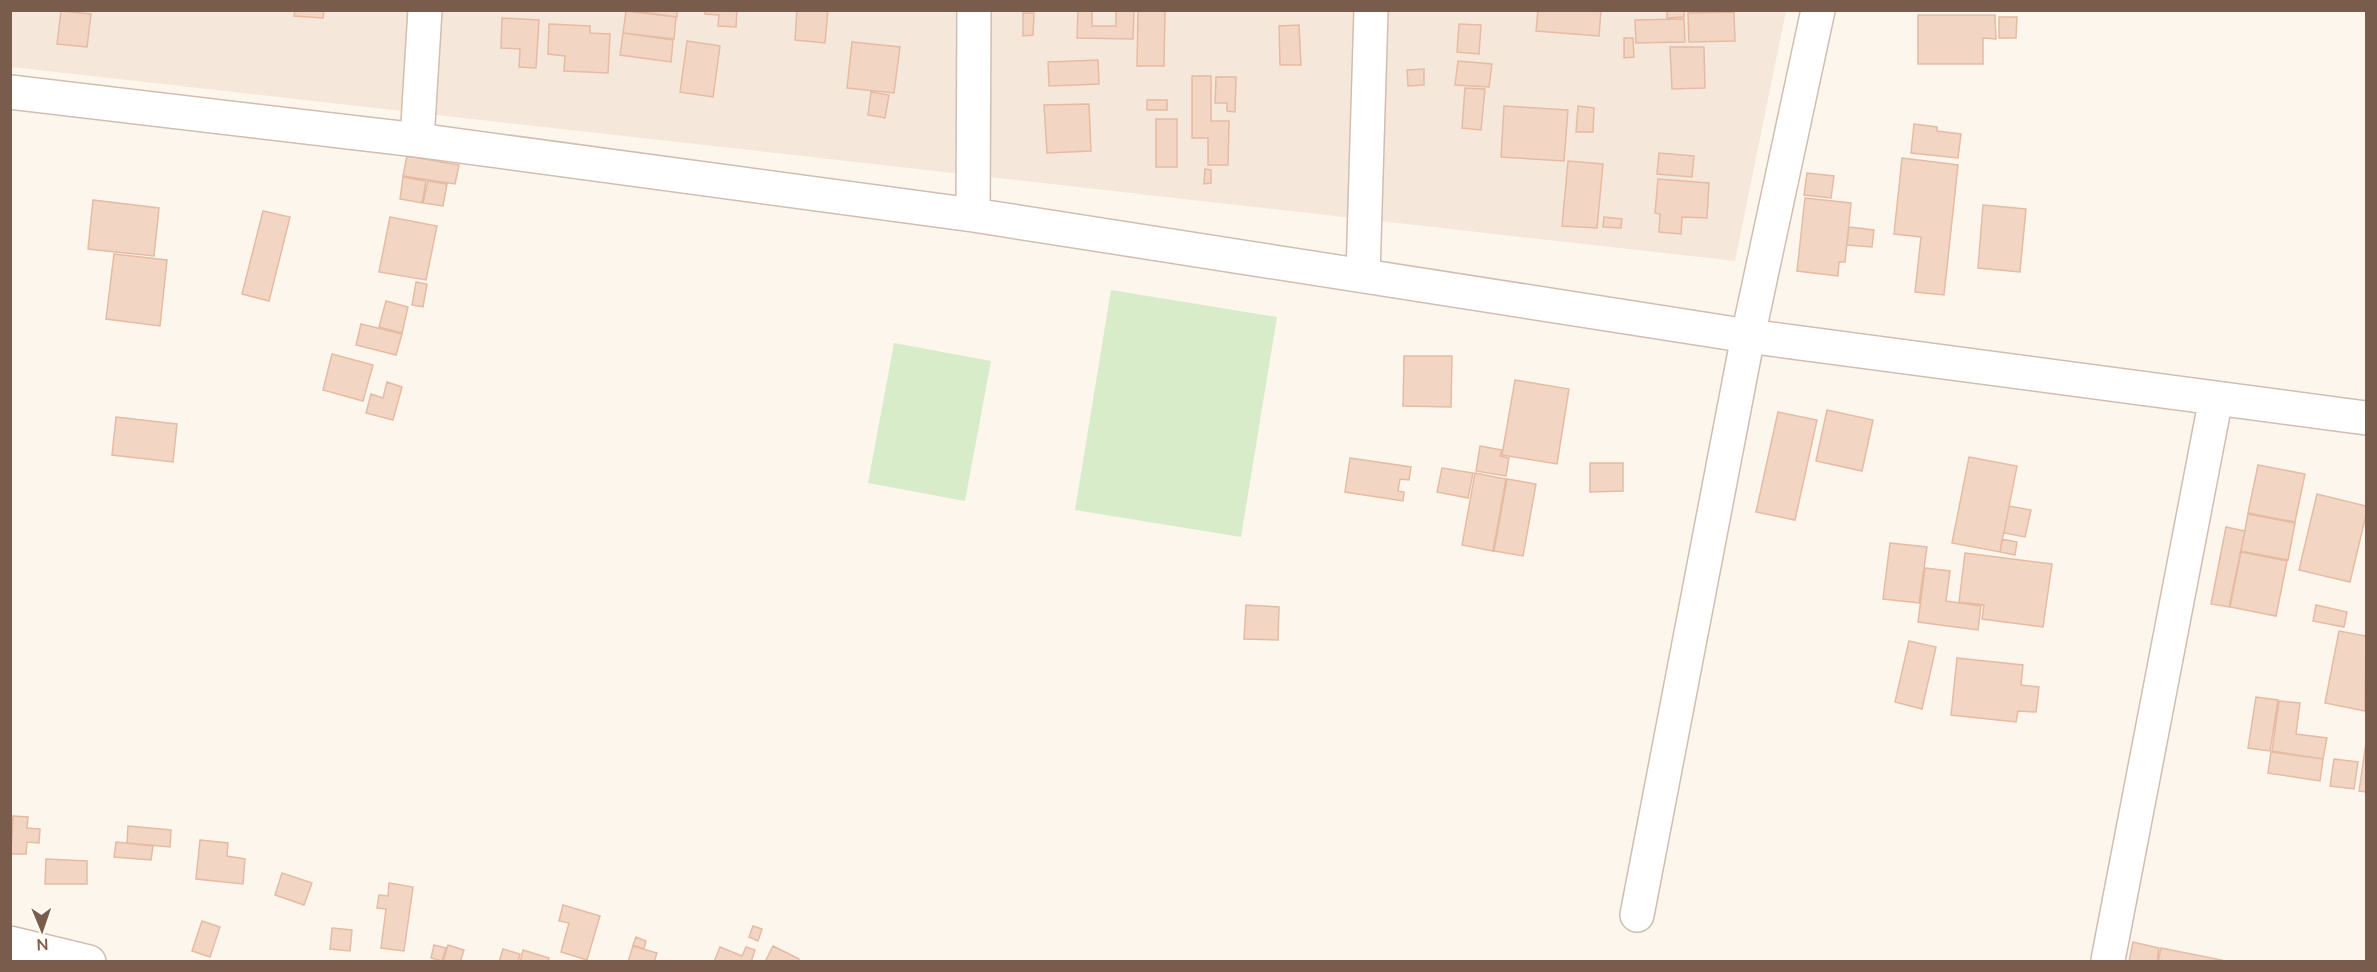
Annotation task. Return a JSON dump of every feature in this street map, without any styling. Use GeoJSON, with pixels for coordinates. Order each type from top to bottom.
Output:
{"type":"FeatureCollection","features":[{"type":"Feature","properties":{"kind":"street"},"geometry":{"type":"LineString","coordinates":[[417,140],[425,10]]}},
{"type":"Feature","properties":{"kind":"street"},"geometry":{"type":"LineString","coordinates":[[973,215],[974,10]]}},
{"type":"Feature","properties":{"kind":"street"},"geometry":{"type":"LineString","coordinates":[[1363,275],[1371,10]]}},
{"type":"Feature","properties":{"kind":"street"},"geometry":{"type":"LineString","coordinates":[[1637,915],[1748,336],[1818,10]]}},
{"type":"Feature","properties":{"kind":"street"},"geometry":{"type":"LineString","coordinates":[[10,92],[417,140],[973,215],[1748,336],[2367,418]]}},
{"type":"Feature","properties":{"kind":"street"},"geometry":{"type":"LineString","coordinates":[[2108,960],[2216,398]]}},
{"type":"Feature","properties":{"kind":"street"},"geometry":{"type":"LineString","coordinates":[[10,943],[89,962]]}},
{"type":"Feature","properties":{"kind":"shaded area"},"geometry":{"type":"Polygon","coordinates":[[[11,10],[1786,11],[1735,261],[11,67],[11,10]]]}},
{"type":"Feature","properties":{"kind":"green space"},"geometry":{"type":"Polygon","coordinates":[[[1111,290],[1277,317],[1241,537],[1075,510],[1111,290]]]}},
{"type":"Feature","properties":{"kind":"green space"},"geometry":{"type":"Polygon","coordinates":[[[894,343],[991,361],[965,501],[868,483],[894,343]]]}},
{"type":"Feature","properties":{"kind":"building"},"geometry":{"type":"Polygon","coordinates":[[[295,10],[324,10],[323,18],[294,16],[295,10]]]}},
{"type":"Feature","properties":{"kind":"building"},"geometry":{"type":"Polygon","coordinates":[[[629,10],[677,10],[677,17],[629,10]]]}},
{"type":"Feature","properties":{"kind":"building"},"geometry":{"type":"Polygon","coordinates":[[[705,10],[737,10],[736,27],[718,26],[719,15],[705,14],[705,10]]]}},
{"type":"Feature","properties":{"kind":"building"},"geometry":{"type":"Polygon","coordinates":[[[797,10],[828,10],[825,43],[795,40],[797,10]]]}},
{"type":"Feature","properties":{"kind":"building"},"geometry":{"type":"Polygon","coordinates":[[[1078,10],[1092,10],[1092,26],[1116,26],[1116,10],[1134,10],[1133,39],[1077,38],[1078,10]]]}},
{"type":"Feature","properties":{"kind":"building"},"geometry":{"type":"Polygon","coordinates":[[[1138,10],[1165,10],[1164,66],[1137,66],[1138,10]]]}},
{"type":"Feature","properties":{"kind":"building"},"geometry":{"type":"Polygon","coordinates":[[[1538,10],[1601,10],[1599,36],[1536,31],[1538,10]]]}},
{"type":"Feature","properties":{"kind":"building"},"geometry":{"type":"Polygon","coordinates":[[[1667,10],[1684,10],[1684,17],[1667,18],[1667,10]]]}},
{"type":"Feature","properties":{"kind":"building"},"geometry":{"type":"Polygon","coordinates":[[[61,11],[91,14],[87,47],[57,44],[61,11]]]}},
{"type":"Feature","properties":{"kind":"building"},"geometry":{"type":"Polygon","coordinates":[[[626,11],[676,17],[674,39],[623,33],[626,11]]]}},
{"type":"Feature","properties":{"kind":"building"},"geometry":{"type":"Polygon","coordinates":[[[1734,12],[1735,41],[1689,42],[1688,13],[1734,12]]]}},
{"type":"Feature","properties":{"kind":"building"},"geometry":{"type":"Polygon","coordinates":[[[1023,13],[1034,13],[1033,35],[1023,36],[1023,13]]]}},
{"type":"Feature","properties":{"kind":"building"},"geometry":{"type":"Polygon","coordinates":[[[1918,15],[1995,15],[1996,39],[1983,38],[1983,64],[1918,64],[1918,15]]]}},
{"type":"Feature","properties":{"kind":"building"},"geometry":{"type":"Polygon","coordinates":[[[1999,17],[2017,17],[2016,38],[1999,38],[1999,17]]]}},
{"type":"Feature","properties":{"kind":"building"},"geometry":{"type":"Polygon","coordinates":[[[502,18],[539,20],[536,68],[519,67],[520,49],[501,48],[502,18]]]}},
{"type":"Feature","properties":{"kind":"building"},"geometry":{"type":"Polygon","coordinates":[[[1684,19],[1685,42],[1636,43],[1635,20],[1684,19]]]}},
{"type":"Feature","properties":{"kind":"building"},"geometry":{"type":"Polygon","coordinates":[[[549,24],[590,26],[590,33],[610,34],[608,73],[564,71],[565,56],[548,54],[549,24]]]}},
{"type":"Feature","properties":{"kind":"building"},"geometry":{"type":"Polygon","coordinates":[[[1459,24],[1481,25],[1479,54],[1457,52],[1459,24]]]}},
{"type":"Feature","properties":{"kind":"building"},"geometry":{"type":"Polygon","coordinates":[[[1299,25],[1301,65],[1280,65],[1279,26],[1299,25]]]}},
{"type":"Feature","properties":{"kind":"building"},"geometry":{"type":"Polygon","coordinates":[[[623,33],[673,40],[671,62],[620,55],[623,33]]]}},
{"type":"Feature","properties":{"kind":"building"},"geometry":{"type":"Polygon","coordinates":[[[1624,38],[1633,38],[1634,57],[1624,58],[1624,38]]]}},
{"type":"Feature","properties":{"kind":"building"},"geometry":{"type":"Polygon","coordinates":[[[687,41],[720,46],[713,97],[680,92],[687,41]]]}},
{"type":"Feature","properties":{"kind":"building"},"geometry":{"type":"Polygon","coordinates":[[[852,42],[900,47],[894,93],[847,88],[852,42]]]}},
{"type":"Feature","properties":{"kind":"building"},"geometry":{"type":"Polygon","coordinates":[[[1670,47],[1704,47],[1705,88],[1672,89],[1670,47]]]}},
{"type":"Feature","properties":{"kind":"building"},"geometry":{"type":"Polygon","coordinates":[[[1098,60],[1099,84],[1049,86],[1048,62],[1098,60]]]}},
{"type":"Feature","properties":{"kind":"building"},"geometry":{"type":"Polygon","coordinates":[[[1458,61],[1492,64],[1489,87],[1455,85],[1458,61]]]}},
{"type":"Feature","properties":{"kind":"building"},"geometry":{"type":"Polygon","coordinates":[[[1424,69],[1424,85],[1408,86],[1407,70],[1424,69]]]}},
{"type":"Feature","properties":{"kind":"building"},"geometry":{"type":"Polygon","coordinates":[[[1192,76],[1211,76],[1211,121],[1229,121],[1228,165],[1208,165],[1208,138],[1192,138],[1192,76]]]}},
{"type":"Feature","properties":{"kind":"building"},"geometry":{"type":"Polygon","coordinates":[[[1216,77],[1236,77],[1235,112],[1227,111],[1227,103],[1215,103],[1216,77]]]}},
{"type":"Feature","properties":{"kind":"building"},"geometry":{"type":"Polygon","coordinates":[[[1465,88],[1485,89],[1481,130],[1462,128],[1465,88]]]}},
{"type":"Feature","properties":{"kind":"building"},"geometry":{"type":"Polygon","coordinates":[[[871,92],[889,95],[885,118],[868,115],[871,92]]]}},
{"type":"Feature","properties":{"kind":"building"},"geometry":{"type":"Polygon","coordinates":[[[1147,100],[1167,100],[1167,110],[1147,110],[1147,100]]]}},
{"type":"Feature","properties":{"kind":"building"},"geometry":{"type":"Polygon","coordinates":[[[1089,104],[1091,151],[1047,153],[1044,105],[1089,104]]]}},
{"type":"Feature","properties":{"kind":"building"},"geometry":{"type":"Polygon","coordinates":[[[1504,106],[1568,110],[1564,161],[1501,157],[1504,106]]]}},
{"type":"Feature","properties":{"kind":"building"},"geometry":{"type":"Polygon","coordinates":[[[1578,106],[1594,108],[1593,132],[1576,132],[1578,106]]]}},
{"type":"Feature","properties":{"kind":"building"},"geometry":{"type":"Polygon","coordinates":[[[1156,119],[1177,119],[1177,167],[1156,167],[1156,119]]]}},
{"type":"Feature","properties":{"kind":"building"},"geometry":{"type":"Polygon","coordinates":[[[1914,124],[1937,127],[1937,131],[1961,134],[1958,158],[1911,153],[1914,124]]]}},
{"type":"Feature","properties":{"kind":"building"},"geometry":{"type":"Polygon","coordinates":[[[1659,153],[1694,156],[1692,177],[1657,174],[1659,153]]]}},
{"type":"Feature","properties":{"kind":"building"},"geometry":{"type":"Polygon","coordinates":[[[407,156],[459,165],[455,184],[403,176],[407,156]]]}},
{"type":"Feature","properties":{"kind":"building"},"geometry":{"type":"Polygon","coordinates":[[[1902,158],[1958,165],[1944,295],[1915,292],[1921,237],[1894,234],[1902,158]]]}},
{"type":"Feature","properties":{"kind":"building"},"geometry":{"type":"Polygon","coordinates":[[[1568,161],[1603,164],[1597,228],[1562,226],[1568,161]]]}},
{"type":"Feature","properties":{"kind":"building"},"geometry":{"type":"Polygon","coordinates":[[[1205,169],[1211,170],[1211,183],[1204,184],[1205,169]]]}},
{"type":"Feature","properties":{"kind":"building"},"geometry":{"type":"Polygon","coordinates":[[[1807,173],[1834,176],[1831,198],[1804,195],[1807,173]]]}},
{"type":"Feature","properties":{"kind":"building"},"geometry":{"type":"Polygon","coordinates":[[[403,177],[426,181],[422,203],[400,199],[403,177]]]}},
{"type":"Feature","properties":{"kind":"building"},"geometry":{"type":"Polygon","coordinates":[[[1658,179],[1709,183],[1707,218],[1682,217],[1681,234],[1659,232],[1660,214],[1655,213],[1658,179]]]}},
{"type":"Feature","properties":{"kind":"building"},"geometry":{"type":"Polygon","coordinates":[[[428,181],[447,184],[443,206],[423,203],[428,181]]]}},
{"type":"Feature","properties":{"kind":"building"},"geometry":{"type":"Polygon","coordinates":[[[1805,198],[1851,203],[1845,262],[1839,262],[1838,276],[1797,271],[1805,198]]]}},
{"type":"Feature","properties":{"kind":"building"},"geometry":{"type":"Polygon","coordinates":[[[93,200],[159,208],[154,256],[88,249],[93,200]]]}},
{"type":"Feature","properties":{"kind":"building"},"geometry":{"type":"Polygon","coordinates":[[[1983,205],[2026,209],[2020,272],[1978,268],[1983,205]]]}},
{"type":"Feature","properties":{"kind":"building"},"geometry":{"type":"Polygon","coordinates":[[[263,211],[290,217],[269,301],[242,294],[263,211]]]}},
{"type":"Feature","properties":{"kind":"building"},"geometry":{"type":"Polygon","coordinates":[[[390,217],[437,226],[426,280],[379,272],[390,217]]]}},
{"type":"Feature","properties":{"kind":"building"},"geometry":{"type":"Polygon","coordinates":[[[1604,217],[1622,219],[1621,228],[1603,227],[1604,217]]]}},
{"type":"Feature","properties":{"kind":"building"},"geometry":{"type":"Polygon","coordinates":[[[1849,227],[1874,230],[1872,247],[1847,245],[1849,227]]]}},
{"type":"Feature","properties":{"kind":"building"},"geometry":{"type":"Polygon","coordinates":[[[114,254],[167,260],[160,326],[106,319],[114,254]]]}},
{"type":"Feature","properties":{"kind":"building"},"geometry":{"type":"Polygon","coordinates":[[[416,282],[427,284],[423,307],[412,305],[416,282]]]}},
{"type":"Feature","properties":{"kind":"building"},"geometry":{"type":"Polygon","coordinates":[[[386,301],[408,307],[402,333],[379,327],[386,301]]]}},
{"type":"Feature","properties":{"kind":"building"},"geometry":{"type":"Polygon","coordinates":[[[361,324],[402,334],[396,355],[356,345],[361,324]]]}},
{"type":"Feature","properties":{"kind":"building"},"geometry":{"type":"Polygon","coordinates":[[[332,354],[373,365],[363,401],[323,390],[332,354]]]}},
{"type":"Feature","properties":{"kind":"building"},"geometry":{"type":"Polygon","coordinates":[[[1404,356],[1452,356],[1451,407],[1403,406],[1404,356]]]}},
{"type":"Feature","properties":{"kind":"building"},"geometry":{"type":"Polygon","coordinates":[[[1515,380],[1569,389],[1557,464],[1502,455],[1515,380]]]}},
{"type":"Feature","properties":{"kind":"building"},"geometry":{"type":"Polygon","coordinates":[[[387,382],[402,387],[393,420],[366,413],[371,394],[383,398],[387,382]]]}},
{"type":"Feature","properties":{"kind":"building"},"geometry":{"type":"Polygon","coordinates":[[[1827,410],[1873,420],[1862,471],[1816,461],[1827,410]]]}},
{"type":"Feature","properties":{"kind":"building"},"geometry":{"type":"Polygon","coordinates":[[[1778,412],[1817,420],[1795,520],[1756,512],[1778,412]]]}},
{"type":"Feature","properties":{"kind":"building"},"geometry":{"type":"Polygon","coordinates":[[[116,417],[177,424],[173,462],[112,455],[116,417]]]}},
{"type":"Feature","properties":{"kind":"building"},"geometry":{"type":"Polygon","coordinates":[[[1480,446],[1502,450],[1500,456],[1509,458],[1506,476],[1476,471],[1480,446]]]}},
{"type":"Feature","properties":{"kind":"building"},"geometry":{"type":"Polygon","coordinates":[[[1969,457],[2017,466],[2000,552],[1952,543],[1969,457]]]}},
{"type":"Feature","properties":{"kind":"building"},"geometry":{"type":"Polygon","coordinates":[[[1350,458],[1411,467],[1409,480],[1400,479],[1398,491],[1404,492],[1403,501],[1345,492],[1350,458]]]}},
{"type":"Feature","properties":{"kind":"building"},"geometry":{"type":"Polygon","coordinates":[[[1590,463],[1623,463],[1623,491],[1590,492],[1590,463]]]}},
{"type":"Feature","properties":{"kind":"building"},"geometry":{"type":"Polygon","coordinates":[[[2258,465],[2305,474],[2295,522],[2248,513],[2258,465]]]}},
{"type":"Feature","properties":{"kind":"building"},"geometry":{"type":"Polygon","coordinates":[[[1442,468],[1473,473],[1468,498],[1437,492],[1442,468]]]}},
{"type":"Feature","properties":{"kind":"building"},"geometry":{"type":"Polygon","coordinates":[[[1475,473],[1506,479],[1493,551],[1462,545],[1475,473]]]}},
{"type":"Feature","properties":{"kind":"building"},"geometry":{"type":"Polygon","coordinates":[[[1507,479],[1536,484],[1523,556],[1494,551],[1507,479]]]}},
{"type":"Feature","properties":{"kind":"building"},"geometry":{"type":"Polygon","coordinates":[[[2317,494],[2366,506],[2366,515],[2350,582],[2299,570],[2317,494]]]}},
{"type":"Feature","properties":{"kind":"building"},"geometry":{"type":"Polygon","coordinates":[[[2009,506],[2031,510],[2025,537],[2004,533],[2009,506]]]}},
{"type":"Feature","properties":{"kind":"building"},"geometry":{"type":"Polygon","coordinates":[[[2248,514],[2295,523],[2288,560],[2241,551],[2248,514]]]}},
{"type":"Feature","properties":{"kind":"building"},"geometry":{"type":"Polygon","coordinates":[[[2226,527],[2245,531],[2229,607],[2211,604],[2226,527]]]}},
{"type":"Feature","properties":{"kind":"building"},"geometry":{"type":"Polygon","coordinates":[[[2002,539],[2017,542],[2015,555],[2000,552],[2002,539]]]}},
{"type":"Feature","properties":{"kind":"building"},"geometry":{"type":"Polygon","coordinates":[[[1890,543],[1927,547],[1919,603],[1883,599],[1890,543]]]}},
{"type":"Feature","properties":{"kind":"building"},"geometry":{"type":"Polygon","coordinates":[[[2241,552],[2287,561],[2276,616],[2230,607],[2241,552]]]}},
{"type":"Feature","properties":{"kind":"building"},"geometry":{"type":"Polygon","coordinates":[[[1965,553],[2052,564],[2043,627],[1982,619],[1984,605],[1959,602],[1965,553]]]}},
{"type":"Feature","properties":{"kind":"building"},"geometry":{"type":"Polygon","coordinates":[[[1925,568],[1950,571],[1946,601],[1981,606],[1978,630],[1918,622],[1925,568]]]}},
{"type":"Feature","properties":{"kind":"building"},"geometry":{"type":"Polygon","coordinates":[[[1246,605],[1279,607],[1278,640],[1244,639],[1246,605]]]}},
{"type":"Feature","properties":{"kind":"building"},"geometry":{"type":"Polygon","coordinates":[[[2316,605],[2347,612],[2344,627],[2313,621],[2316,605]]]}},
{"type":"Feature","properties":{"kind":"building"},"geometry":{"type":"Polygon","coordinates":[[[2339,631],[2366,636],[2365,711],[2325,703],[2339,631]]]}},
{"type":"Feature","properties":{"kind":"building"},"geometry":{"type":"Polygon","coordinates":[[[1909,641],[1936,647],[1922,709],[1895,702],[1909,641]]]}},
{"type":"Feature","properties":{"kind":"building"},"geometry":{"type":"Polygon","coordinates":[[[1957,658],[2023,665],[2021,685],[2039,687],[2036,712],[2018,711],[2016,722],[1951,715],[1957,658]]]}},
{"type":"Feature","properties":{"kind":"building"},"geometry":{"type":"Polygon","coordinates":[[[2256,697],[2278,700],[2270,751],[2248,748],[2256,697]]]}},
{"type":"Feature","properties":{"kind":"building"},"geometry":{"type":"Polygon","coordinates":[[[2279,701],[2300,703],[2296,734],[2327,738],[2323,759],[2272,751],[2279,701]]]}},
{"type":"Feature","properties":{"kind":"building"},"geometry":{"type":"Polygon","coordinates":[[[2366,743],[2366,792],[2359,791],[2366,743]]]}},
{"type":"Feature","properties":{"kind":"building"},"geometry":{"type":"Polygon","coordinates":[[[2271,752],[2323,759],[2320,781],[2268,773],[2271,752]]]}},
{"type":"Feature","properties":{"kind":"building"},"geometry":{"type":"Polygon","coordinates":[[[2334,759],[2358,762],[2354,789],[2330,786],[2334,759]]]}},
{"type":"Feature","properties":{"kind":"building"},"geometry":{"type":"Polygon","coordinates":[[[13,816],[28,817],[27,828],[40,829],[39,843],[27,842],[26,854],[11,854],[13,816]]]}},
{"type":"Feature","properties":{"kind":"building"},"geometry":{"type":"Polygon","coordinates":[[[128,826],[171,830],[170,847],[127,843],[128,826]]]}},
{"type":"Feature","properties":{"kind":"building"},"geometry":{"type":"Polygon","coordinates":[[[200,840],[228,843],[227,856],[245,859],[243,884],[196,879],[200,840]]]}},
{"type":"Feature","properties":{"kind":"building"},"geometry":{"type":"Polygon","coordinates":[[[116,842],[153,846],[151,860],[114,857],[116,842]]]}},
{"type":"Feature","properties":{"kind":"building"},"geometry":{"type":"Polygon","coordinates":[[[46,859],[87,861],[87,884],[45,884],[46,859]]]}},
{"type":"Feature","properties":{"kind":"building"},"geometry":{"type":"Polygon","coordinates":[[[282,873],[312,883],[304,905],[275,895],[282,873]]]}},
{"type":"Feature","properties":{"kind":"building"},"geometry":{"type":"Polygon","coordinates":[[[389,883],[413,887],[404,951],[381,948],[386,909],[377,908],[379,895],[388,896],[389,883]]]}},
{"type":"Feature","properties":{"kind":"building"},"geometry":{"type":"Polygon","coordinates":[[[563,905],[600,916],[587,960],[561,952],[569,923],[559,921],[563,905]]]}},
{"type":"Feature","properties":{"kind":"building"},"geometry":{"type":"Polygon","coordinates":[[[202,921],[220,927],[210,957],[192,951],[202,921]]]}},
{"type":"Feature","properties":{"kind":"building"},"geometry":{"type":"Polygon","coordinates":[[[753,926],[762,929],[758,941],[749,937],[753,926]]]}},
{"type":"Feature","properties":{"kind":"building"},"geometry":{"type":"Polygon","coordinates":[[[332,928],[352,930],[350,951],[330,949],[332,928]]]}},
{"type":"Feature","properties":{"kind":"building"},"geometry":{"type":"Polygon","coordinates":[[[636,937],[646,941],[644,949],[633,945],[636,937]]]}},
{"type":"Feature","properties":{"kind":"building"},"geometry":{"type":"Polygon","coordinates":[[[2133,942],[2159,948],[2157,962],[2129,962],[2133,942]]]}},
{"type":"Feature","properties":{"kind":"building"},"geometry":{"type":"Polygon","coordinates":[[[434,945],[446,948],[442,961],[431,958],[434,945]]]}},
{"type":"Feature","properties":{"kind":"building"},"geometry":{"type":"Polygon","coordinates":[[[448,945],[464,950],[460,962],[443,962],[448,945]]]}},
{"type":"Feature","properties":{"kind":"building"},"geometry":{"type":"Polygon","coordinates":[[[633,946],[657,953],[654,962],[628,962],[633,946]]]}},
{"type":"Feature","properties":{"kind":"building"},"geometry":{"type":"Polygon","coordinates":[[[773,946],[799,959],[798,962],[765,962],[773,946]]]}},
{"type":"Feature","properties":{"kind":"building"},"geometry":{"type":"Polygon","coordinates":[[[720,947],[742,956],[746,947],[755,950],[751,962],[714,962],[720,947]]]}},
{"type":"Feature","properties":{"kind":"building"},"geometry":{"type":"Polygon","coordinates":[[[2161,948],[2222,960],[2222,962],[2158,962],[2161,948]]]}},
{"type":"Feature","properties":{"kind":"building"},"geometry":{"type":"Polygon","coordinates":[[[503,949],[520,954],[518,962],[499,962],[503,949]]]}},
{"type":"Feature","properties":{"kind":"building"},"geometry":{"type":"Polygon","coordinates":[[[523,950],[549,958],[548,962],[520,962],[523,950]]]}}]}
